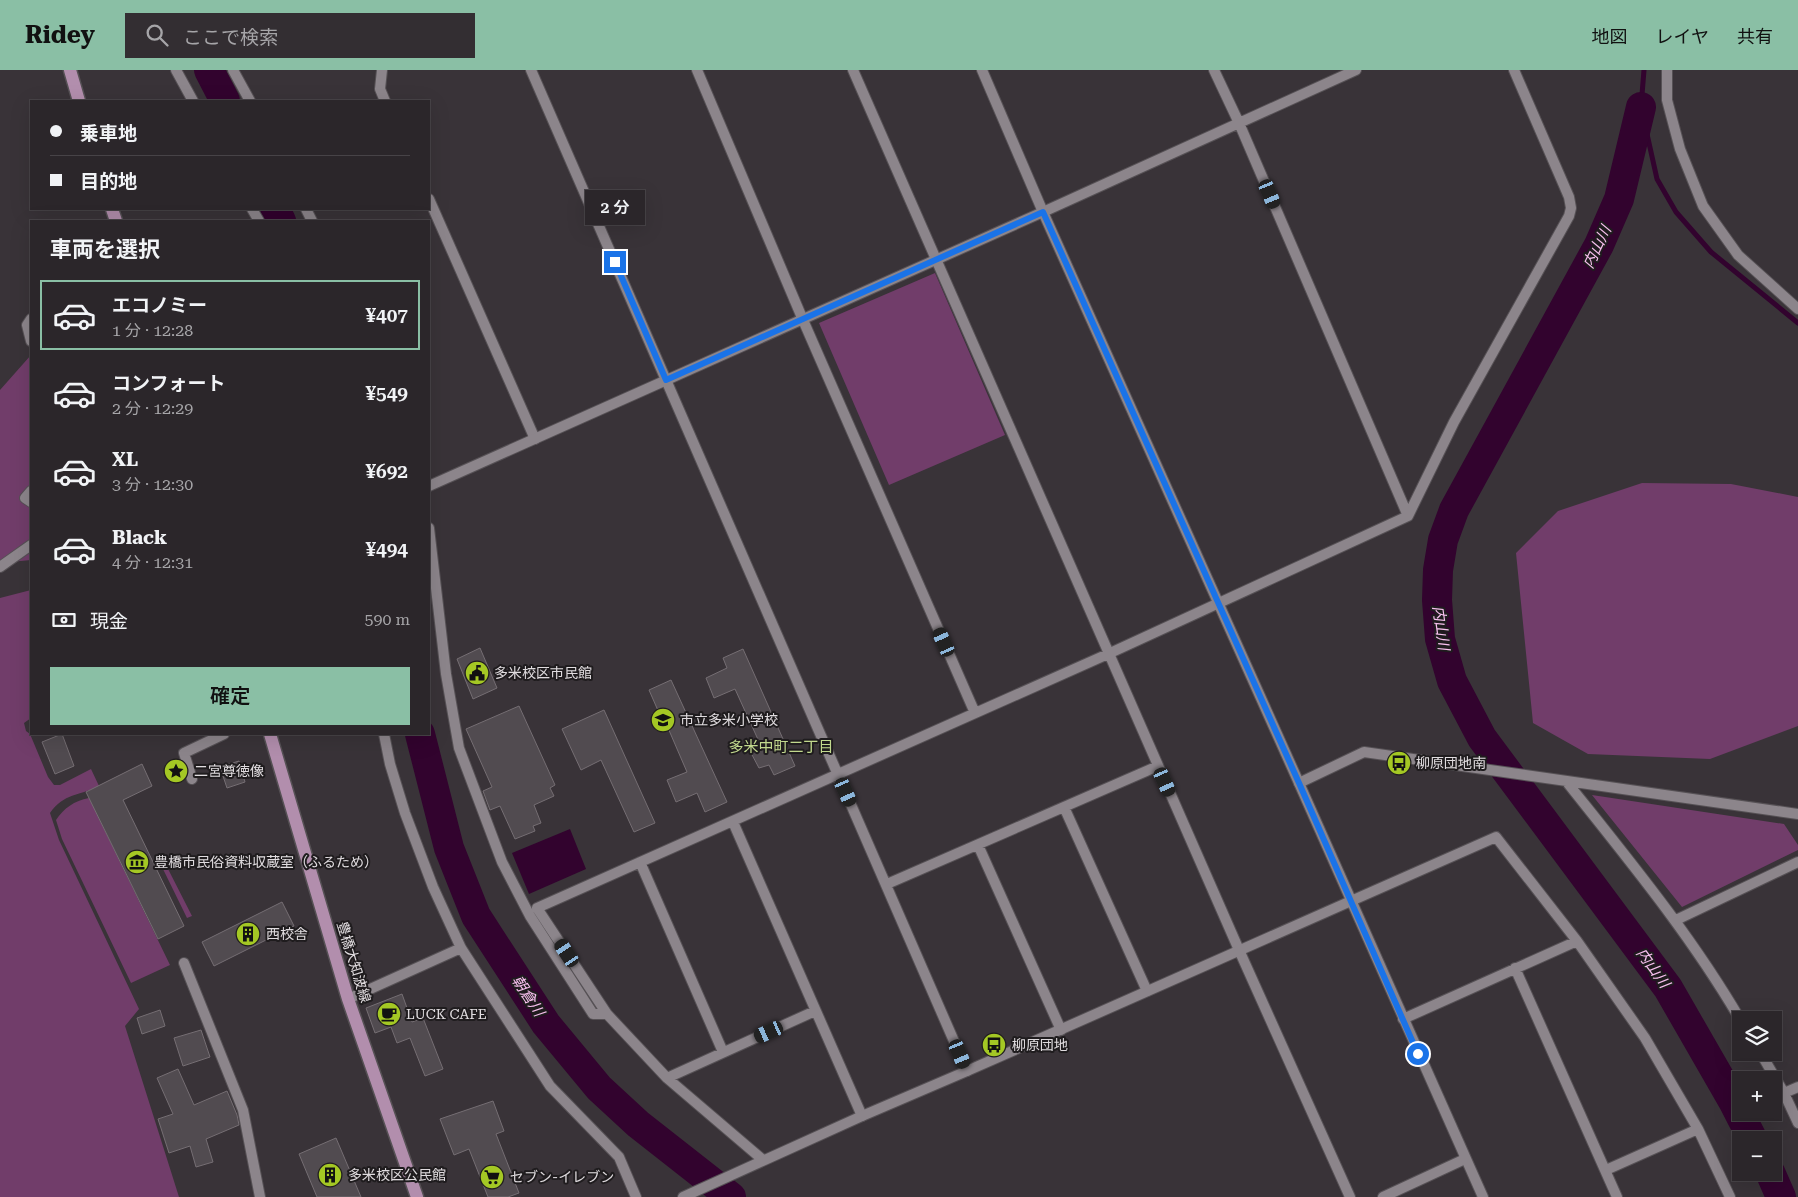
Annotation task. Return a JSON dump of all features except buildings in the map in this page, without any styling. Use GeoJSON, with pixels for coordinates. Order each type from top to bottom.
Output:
{"type":"FeatureCollection","features":[{"type":"Feature","properties":{"kind":"main road"},"geometry":{"type":"LineString","coordinates":[[70,70],[79,100]]}},
{"type":"Feature","properties":{"kind":"main road","name":"豊橋大知波線"},"geometry":{"type":"LineString","coordinates":[[270,735],[348,998],[417,1197]]}},
{"type":"Feature","properties":{"kind":"street"},"geometry":{"type":"LineString","coordinates":[[176,70],[192,100]]}},
{"type":"Feature","properties":{"kind":"street"},"geometry":{"type":"LineString","coordinates":[[233,70],[249,100]]}},
{"type":"Feature","properties":{"kind":"street"},"geometry":{"type":"LineString","coordinates":[[382,70],[380,89],[386,100]]}},
{"type":"Feature","properties":{"kind":"street"},"geometry":{"type":"LineString","coordinates":[[531,70],[967,1071]]}},
{"type":"Feature","properties":{"kind":"street"},"geometry":{"type":"LineString","coordinates":[[697,70],[803,320],[975,713]]}},
{"type":"Feature","properties":{"kind":"street"},"geometry":{"type":"LineString","coordinates":[[853,70],[1108,654],[1350,1197]]}},
{"type":"Feature","properties":{"kind":"street"},"geometry":{"type":"LineString","coordinates":[[982,70],[1043,212],[1483,1197]]}},
{"type":"Feature","properties":{"kind":"street"},"geometry":{"type":"LineString","coordinates":[[1214,70],[1239,123],[1408,516]]}},
{"type":"Feature","properties":{"kind":"street"},"geometry":{"type":"LineString","coordinates":[[430,486],[937,260],[1356,70]]}},
{"type":"Feature","properties":{"kind":"street"},"geometry":{"type":"LineString","coordinates":[[763,1160],[667,1078],[608,1014],[537,908],[1108,654],[1408,516],[1454,422],[1569,216],[1571,208],[1569,197],[1514,70]]}},
{"type":"Feature","properties":{"kind":"street"},"geometry":{"type":"LineString","coordinates":[[1667,70],[1667,100],[1678,141],[1703,206],[1738,255],[1798,309]]}},
{"type":"Feature","properties":{"kind":"street"},"geometry":{"type":"LineString","coordinates":[[430,201],[535,439]]}},
{"type":"Feature","properties":{"kind":"street"},"geometry":{"type":"LineString","coordinates":[[30,320],[27,325],[30,337]]}},
{"type":"Feature","properties":{"kind":"street"},"geometry":{"type":"LineString","coordinates":[[30,492],[25,498],[30,501]]}},
{"type":"Feature","properties":{"kind":"street"},"geometry":{"type":"LineString","coordinates":[[430,537],[446,674],[459,748],[502,862],[530,916],[593,1014],[608,1014]]}},
{"type":"Feature","properties":{"kind":"street"},"geometry":{"type":"LineString","coordinates":[[0,567],[30,546]]}},
{"type":"Feature","properties":{"kind":"street"},"geometry":{"type":"LineString","coordinates":[[192,779],[184,753],[222,735]]}},
{"type":"Feature","properties":{"kind":"street"},"geometry":{"type":"LineString","coordinates":[[384,735],[390,764],[405,813],[433,887],[461,948],[550,1086],[619,1156],[636,1197]]}},
{"type":"Feature","properties":{"kind":"street"},"geometry":{"type":"LineString","coordinates":[[1299,783],[1364,752],[1796,814],[1798,825]]}},
{"type":"Feature","properties":{"kind":"street"},"geometry":{"type":"LineString","coordinates":[[886,884],[1158,766]]}},
{"type":"Feature","properties":{"kind":"street"},"geometry":{"type":"LineString","coordinates":[[1566,781],[1676,920],[1735,1011]]}},
{"type":"Feature","properties":{"kind":"street"},"geometry":{"type":"LineString","coordinates":[[1064,807],[1147,991]]}},
{"type":"Feature","properties":{"kind":"street"},"geometry":{"type":"LineString","coordinates":[[733,822],[862,1116]]}},
{"type":"Feature","properties":{"kind":"street"},"geometry":{"type":"LineString","coordinates":[[684,1197],[862,1116],[1496,837],[1577,940],[1645,1038],[1698,1129],[1730,1197]]}},
{"type":"Feature","properties":{"kind":"street"},"geometry":{"type":"LineString","coordinates":[[978,845],[1061,1030]]}},
{"type":"Feature","properties":{"kind":"street"},"geometry":{"type":"LineString","coordinates":[[640,862],[723,1052]]}},
{"type":"Feature","properties":{"kind":"street"},"geometry":{"type":"LineString","coordinates":[[1676,920],[1798,862]]}},
{"type":"Feature","properties":{"kind":"street"},"geometry":{"type":"LineString","coordinates":[[1403,1018],[1577,940]]}},
{"type":"Feature","properties":{"kind":"street"},"geometry":{"type":"LineString","coordinates":[[348,998],[461,948]]}},
{"type":"Feature","properties":{"kind":"street"},"geometry":{"type":"LineString","coordinates":[[184,963],[243,1110],[260,1197]]}},
{"type":"Feature","properties":{"kind":"street"},"geometry":{"type":"LineString","coordinates":[[1515,968],[1618,1197]]}},
{"type":"Feature","properties":{"kind":"street"},"geometry":{"type":"LineString","coordinates":[[667,1078],[815,1011]]}},
{"type":"Feature","properties":{"kind":"street"},"geometry":{"type":"LineString","coordinates":[[1765,1061],[1784,1093],[1798,1123]]}},
{"type":"Feature","properties":{"kind":"street"},"geometry":{"type":"LineString","coordinates":[[1784,1093],[1798,1087]]}},
{"type":"Feature","properties":{"kind":"street"},"geometry":{"type":"LineString","coordinates":[[1606,1170],[1698,1129]]}},
{"type":"Feature","properties":{"kind":"street"},"geometry":{"type":"LineString","coordinates":[[1382,1197],[1466,1159]]}},
{"type":"Feature","properties":{"kind":"shaded area"},"geometry":{"type":"Polygon","coordinates":[[[935,273],[1005,435],[889,485],[819,323],[935,273]]]}},
{"type":"Feature","properties":{"kind":"shaded area"},"geometry":{"type":"Polygon","coordinates":[[[30,356],[30,560],[0,563],[0,390],[30,356]]]}},
{"type":"Feature","properties":{"kind":"shaded area"},"geometry":{"type":"Polygon","coordinates":[[[1642,483],[1731,484],[1798,497],[1798,726],[1710,759],[1588,754],[1533,723],[1516,553],[1558,511],[1642,483]]]}},
{"type":"Feature","properties":{"kind":"shaded area"},"geometry":{"type":"Polygon","coordinates":[[[30,590],[30,719],[24,723],[48,777],[54,785],[60,785],[91,769],[99,786],[66,798],[50,813],[59,840],[139,1009],[125,1026],[179,1197],[0,1197],[0,598],[30,590]]]}},
{"type":"Feature","properties":{"kind":"shaded area"},"geometry":{"type":"Polygon","coordinates":[[[1592,795],[1784,824],[1798,845],[1798,850],[1682,907],[1592,795]]]}},
{"type":"Feature","properties":{"kind":"shaded area"},"geometry":{"type":"Polygon","coordinates":[[[89,798],[170,965],[131,983],[62,839],[56,820],[70,806],[89,798]]]}},
{"type":"Feature","properties":{"kind":"shaded area"},"geometry":{"type":"Polygon","coordinates":[[[570,829],[586,869],[529,894],[512,853],[570,829]]]}},
{"type":"Feature","properties":{"kind":"shaded area"},"geometry":{"type":"Polygon","coordinates":[[[166,865],[192,916],[187,918],[162,867],[166,865]]]}},
{"type":"Feature","properties":{"kind":"waterway","name":"朝倉川"},"geometry":{"type":"LineString","coordinates":[[209,70],[224,100]]}},
{"type":"Feature","properties":{"kind":"waterway"},"geometry":{"type":"LineString","coordinates":[[1644,70],[1641,107],[1657,179],[1676,212],[1711,252],[1798,323]]}},
{"type":"Feature","properties":{"kind":"waterway","name":"内山川"},"geometry":{"type":"LineString","coordinates":[[1641,107],[1619,199],[1599,245],[1454,510],[1443,540],[1438,570],[1437,600],[1440,639],[1452,681],[1482,738],[1668,988],[1748,1131]]}},
{"type":"Feature","properties":{"kind":"waterway","name":"朝倉川"},"geometry":{"type":"LineString","coordinates":[[276,210],[280,220]]}},
{"type":"Feature","properties":{"kind":"waterway","name":"朝倉川"},"geometry":{"type":"LineString","coordinates":[[420,735],[449,848],[476,916],[546,1024],[599,1088],[638,1124],[731,1197]]}},
{"type":"Feature","properties":{"kind":"waterway","name":"内山川"},"geometry":{"type":"LineString","coordinates":[[1774,1181],[1781,1197]]}},
{"type":"Feature","properties":{"kind":"place","name":"多米校区市民館"},"geometry":{"type":"Point","coordinates":[477,673]}},
{"type":"Feature","properties":{"kind":"place","name":"市立多米小学校"},"geometry":{"type":"Point","coordinates":[663,720]}},
{"type":"Feature","properties":{"kind":"place","name":"柳原団地南"},"geometry":{"type":"Point","coordinates":[1399,763]}},
{"type":"Feature","properties":{"kind":"place","name":"二宮尊徳像"},"geometry":{"type":"Point","coordinates":[176,771]}},
{"type":"Feature","properties":{"kind":"place","name":"豊橋市民俗資料収蔵室（ふるため）"},"geometry":{"type":"Point","coordinates":[137,862]}},
{"type":"Feature","properties":{"kind":"place","name":"西校舎"},"geometry":{"type":"Point","coordinates":[248,934]}},
{"type":"Feature","properties":{"kind":"place","name":"LUCK CAFE"},"geometry":{"type":"Point","coordinates":[389,1014]}},
{"type":"Feature","properties":{"kind":"place","name":"柳原団地"},"geometry":{"type":"Point","coordinates":[994,1045]}},
{"type":"Feature","properties":{"kind":"place","name":"多米校区公民館"},"geometry":{"type":"Point","coordinates":[330,1175]}},
{"type":"Feature","properties":{"kind":"place","name":"セブン-イレブン"},"geometry":{"type":"Point","coordinates":[492,1177]}},
{"type":"Feature","properties":{"kind":"district","name":"多米中町二丁目"},"geometry":{"type":"Point","coordinates":[781,747]}},
{"type":"Feature","properties":{"kind":"route"},"geometry":{"type":"LineString","coordinates":[[615,262],[666,380],[1043,212],[1299,783],[1418,1054]]}}]}
